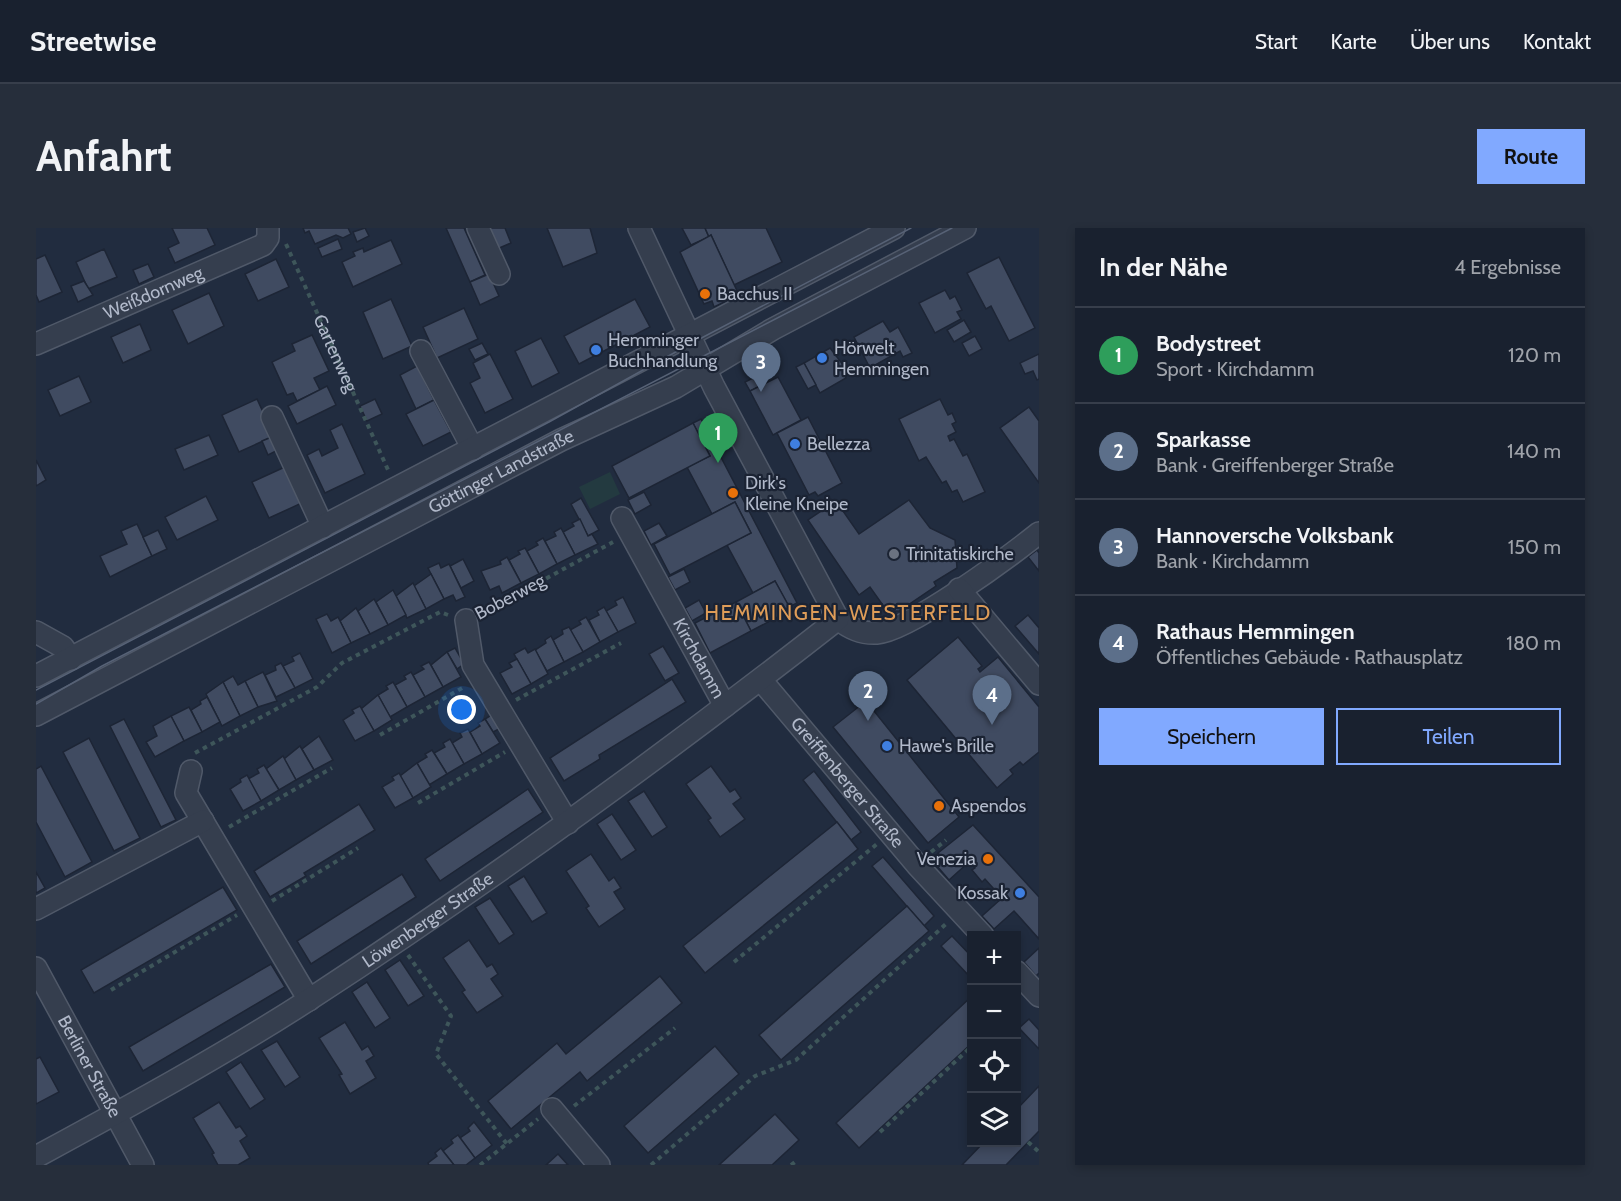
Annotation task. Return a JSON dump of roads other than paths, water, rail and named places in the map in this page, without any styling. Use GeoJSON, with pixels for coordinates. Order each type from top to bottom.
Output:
{"type":"FeatureCollection","features":[{"type":"Feature","properties":{"kind":"street"},"geometry":{"type":"LineString","coordinates":[[478,228],[499,274]]}},
{"type":"Feature","properties":{"kind":"street"},"geometry":{"type":"LineString","coordinates":[[639,228],[704,368],[838,619],[859,632],[878,633],[908,623],[1039,533]]}},
{"type":"Feature","properties":{"kind":"street","name":"Göttinger Landstraße"},"geometry":{"type":"LineString","coordinates":[[36,676],[474,449],[691,341],[894,228]]}},
{"type":"Feature","properties":{"kind":"street","name":"Göttinger Landstraße"},"geometry":{"type":"LineString","coordinates":[[36,715],[561,440],[676,387],[704,368],[965,228]]}},
{"type":"Feature","properties":{"kind":"street","name":"Weißdornweg"},"geometry":{"type":"LineString","coordinates":[[36,344],[263,244],[268,233]]}},
{"type":"Feature","properties":{"kind":"street"},"geometry":{"type":"LineString","coordinates":[[422,351],[474,449]]}},
{"type":"Feature","properties":{"kind":"street"},"geometry":{"type":"LineString","coordinates":[[272,417],[323,527]]}},
{"type":"Feature","properties":{"kind":"street","name":"Kirchdamm"},"geometry":{"type":"LineString","coordinates":[[626,526],[724,706],[838,619]]}},
{"type":"Feature","properties":{"kind":"street"},"geometry":{"type":"LineString","coordinates":[[959,589],[1039,684]]}},
{"type":"Feature","properties":{"kind":"street","name":"Boberweg"},"geometry":{"type":"LineString","coordinates":[[466,620],[473,665],[568,823]]}},
{"type":"Feature","properties":{"kind":"street"},"geometry":{"type":"LineString","coordinates":[[36,632],[63,646],[71,659]]}},
{"type":"Feature","properties":{"kind":"street","name":"Greiffenberger Straße"},"geometry":{"type":"LineString","coordinates":[[760,680],[890,833],[978,931]]}},
{"type":"Feature","properties":{"kind":"street","name":"Löwenberger Straße"},"geometry":{"type":"LineString","coordinates":[[36,1157],[116,1114],[309,1000],[568,823],[724,706]]}},
{"type":"Feature","properties":{"kind":"street"},"geometry":{"type":"LineString","coordinates":[[191,771],[186,793],[309,1000]]}},
{"type":"Feature","properties":{"kind":"street"},"geometry":{"type":"LineString","coordinates":[[36,909],[208,829]]}},
{"type":"Feature","properties":{"kind":"street","name":"Berliner Straße"},"geometry":{"type":"LineString","coordinates":[[36,968],[143,1165]]}},
{"type":"Feature","properties":{"kind":"street"},"geometry":{"type":"LineString","coordinates":[[1021,976],[1039,996]]}},
{"type":"Feature","properties":{"kind":"street"},"geometry":{"type":"LineString","coordinates":[[556,1113],[599,1165]]}},
{"type":"Feature","properties":{"kind":"tram line"},"geometry":{"type":"LineString","coordinates":[[36,690],[549,422],[692,343],[911,228]]}},
{"type":"Feature","properties":{"kind":"tram line"},"geometry":{"type":"LineString","coordinates":[[36,704],[102,666],[952,228]]}},
{"type":"Feature","properties":{"kind":"place","name":"Bacchus II"},"geometry":{"type":"Point","coordinates":[705,294]}},
{"type":"Feature","properties":{"kind":"place","name":"Hemminger Buchhandlung"},"geometry":{"type":"Point","coordinates":[596,350]}},
{"type":"Feature","properties":{"kind":"place","name":"Hörwelt Hemmingen"},"geometry":{"type":"Point","coordinates":[822,358]}},
{"type":"Feature","properties":{"kind":"place","name":"Hannoversche Volksbank"},"geometry":{"type":"Point","coordinates":[761,392]}},
{"type":"Feature","properties":{"kind":"place","name":"Bellezza"},"geometry":{"type":"Point","coordinates":[795,444]}},
{"type":"Feature","properties":{"kind":"place","name":"Bodystreet"},"geometry":{"type":"Point","coordinates":[718,463]}},
{"type":"Feature","properties":{"kind":"place","name":"Dirk's Kleine Kneipe"},"geometry":{"type":"Point","coordinates":[733,493]}},
{"type":"Feature","properties":{"kind":"place","name":"Trinitatiskirche"},"geometry":{"type":"Point","coordinates":[894,554]}},
{"type":"Feature","properties":{"kind":"place","name":"Sparkasse"},"geometry":{"type":"Point","coordinates":[868,721]}},
{"type":"Feature","properties":{"kind":"place","name":"Rathaus Hemmingen"},"geometry":{"type":"Point","coordinates":[992,725]}},
{"type":"Feature","properties":{"kind":"place","name":"Hawe's Brille"},"geometry":{"type":"Point","coordinates":[887,746]}},
{"type":"Feature","properties":{"kind":"place","name":"Aspendos"},"geometry":{"type":"Point","coordinates":[939,806]}},
{"type":"Feature","properties":{"kind":"place","name":"Venezia"},"geometry":{"type":"Point","coordinates":[988,859]}},
{"type":"Feature","properties":{"kind":"place","name":"Kossak"},"geometry":{"type":"Point","coordinates":[1020,893]}},
{"type":"Feature","properties":{"kind":"district","name":"HEMMINGEN-WESTERFELD"},"geometry":{"type":"Point","coordinates":[848,613]}}]}
